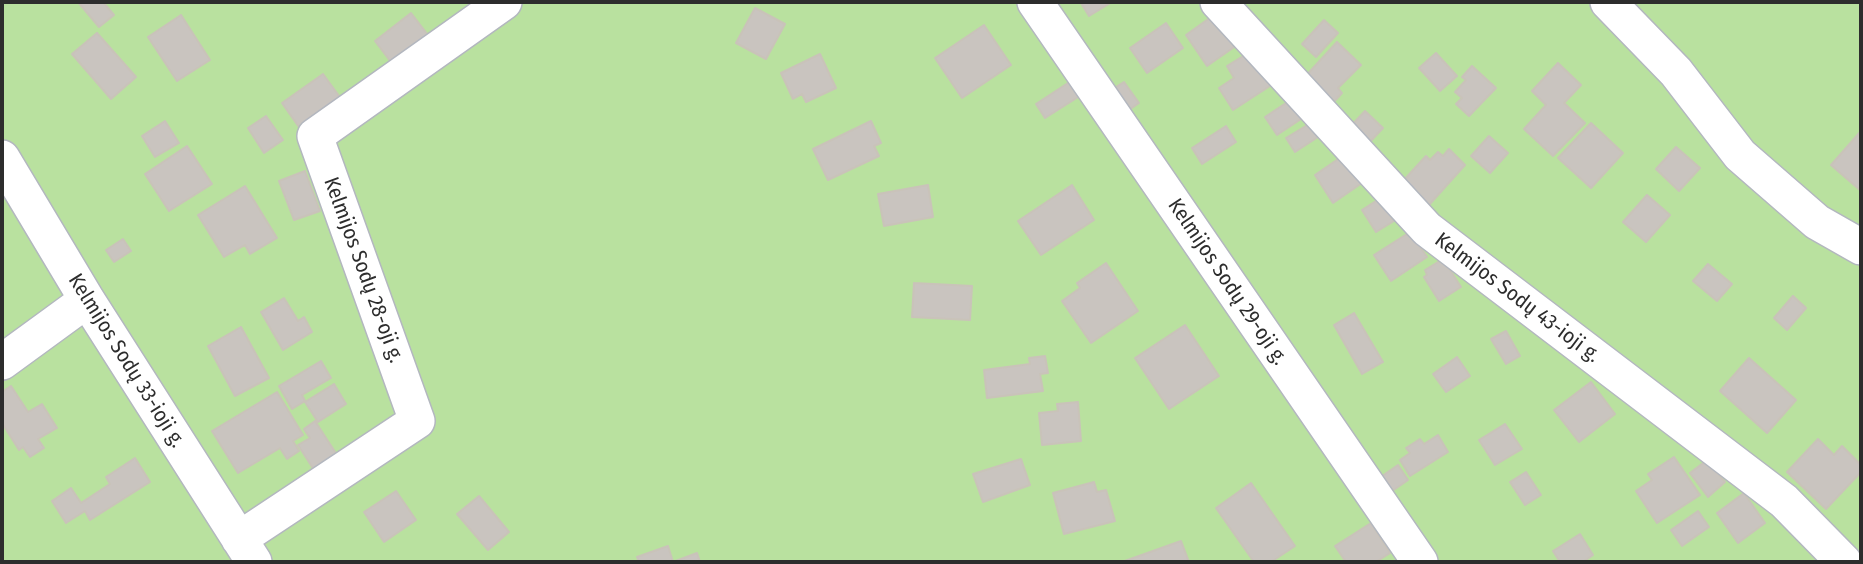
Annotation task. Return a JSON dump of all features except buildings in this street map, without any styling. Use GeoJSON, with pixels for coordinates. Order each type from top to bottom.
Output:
{"type":"FeatureCollection","features":[{"type":"Feature","properties":{"kind":"street","name":"Kelmijos Sodų 28-oji g."},"geometry":{"type":"LineString","coordinates":[[247,551],[417,421],[315,136],[504,2]]}},
{"type":"Feature","properties":{"kind":"street","name":"Kelmijos Sodų 29-oji g."},"geometry":{"type":"LineString","coordinates":[[1035,2],[1420,562]]}},
{"type":"Feature","properties":{"kind":"street","name":"Kelmijos Sodų 43-ioji g."},"geometry":{"type":"LineString","coordinates":[[1218,2],[1427,229],[1784,501],[1844,562]]}},
{"type":"Feature","properties":{"kind":"street"},"geometry":{"type":"LineString","coordinates":[[1608,2],[1676,72],[1740,155],[1817,222],[1861,247]]}},
{"type":"Feature","properties":{"kind":"street","name":"Kelmijos Sodų 33-ioji g."},"geometry":{"type":"LineString","coordinates":[[2,158],[88,300],[247,551]]}},
{"type":"Feature","properties":{"kind":"street"},"geometry":{"type":"LineString","coordinates":[[2,362],[88,300]]}},
{"type":"Feature","properties":{"kind":"green space"},"geometry":{"type":"Polygon","coordinates":[[[2,2],[1861,2],[1861,562],[2,562],[2,2]]]}}]}
